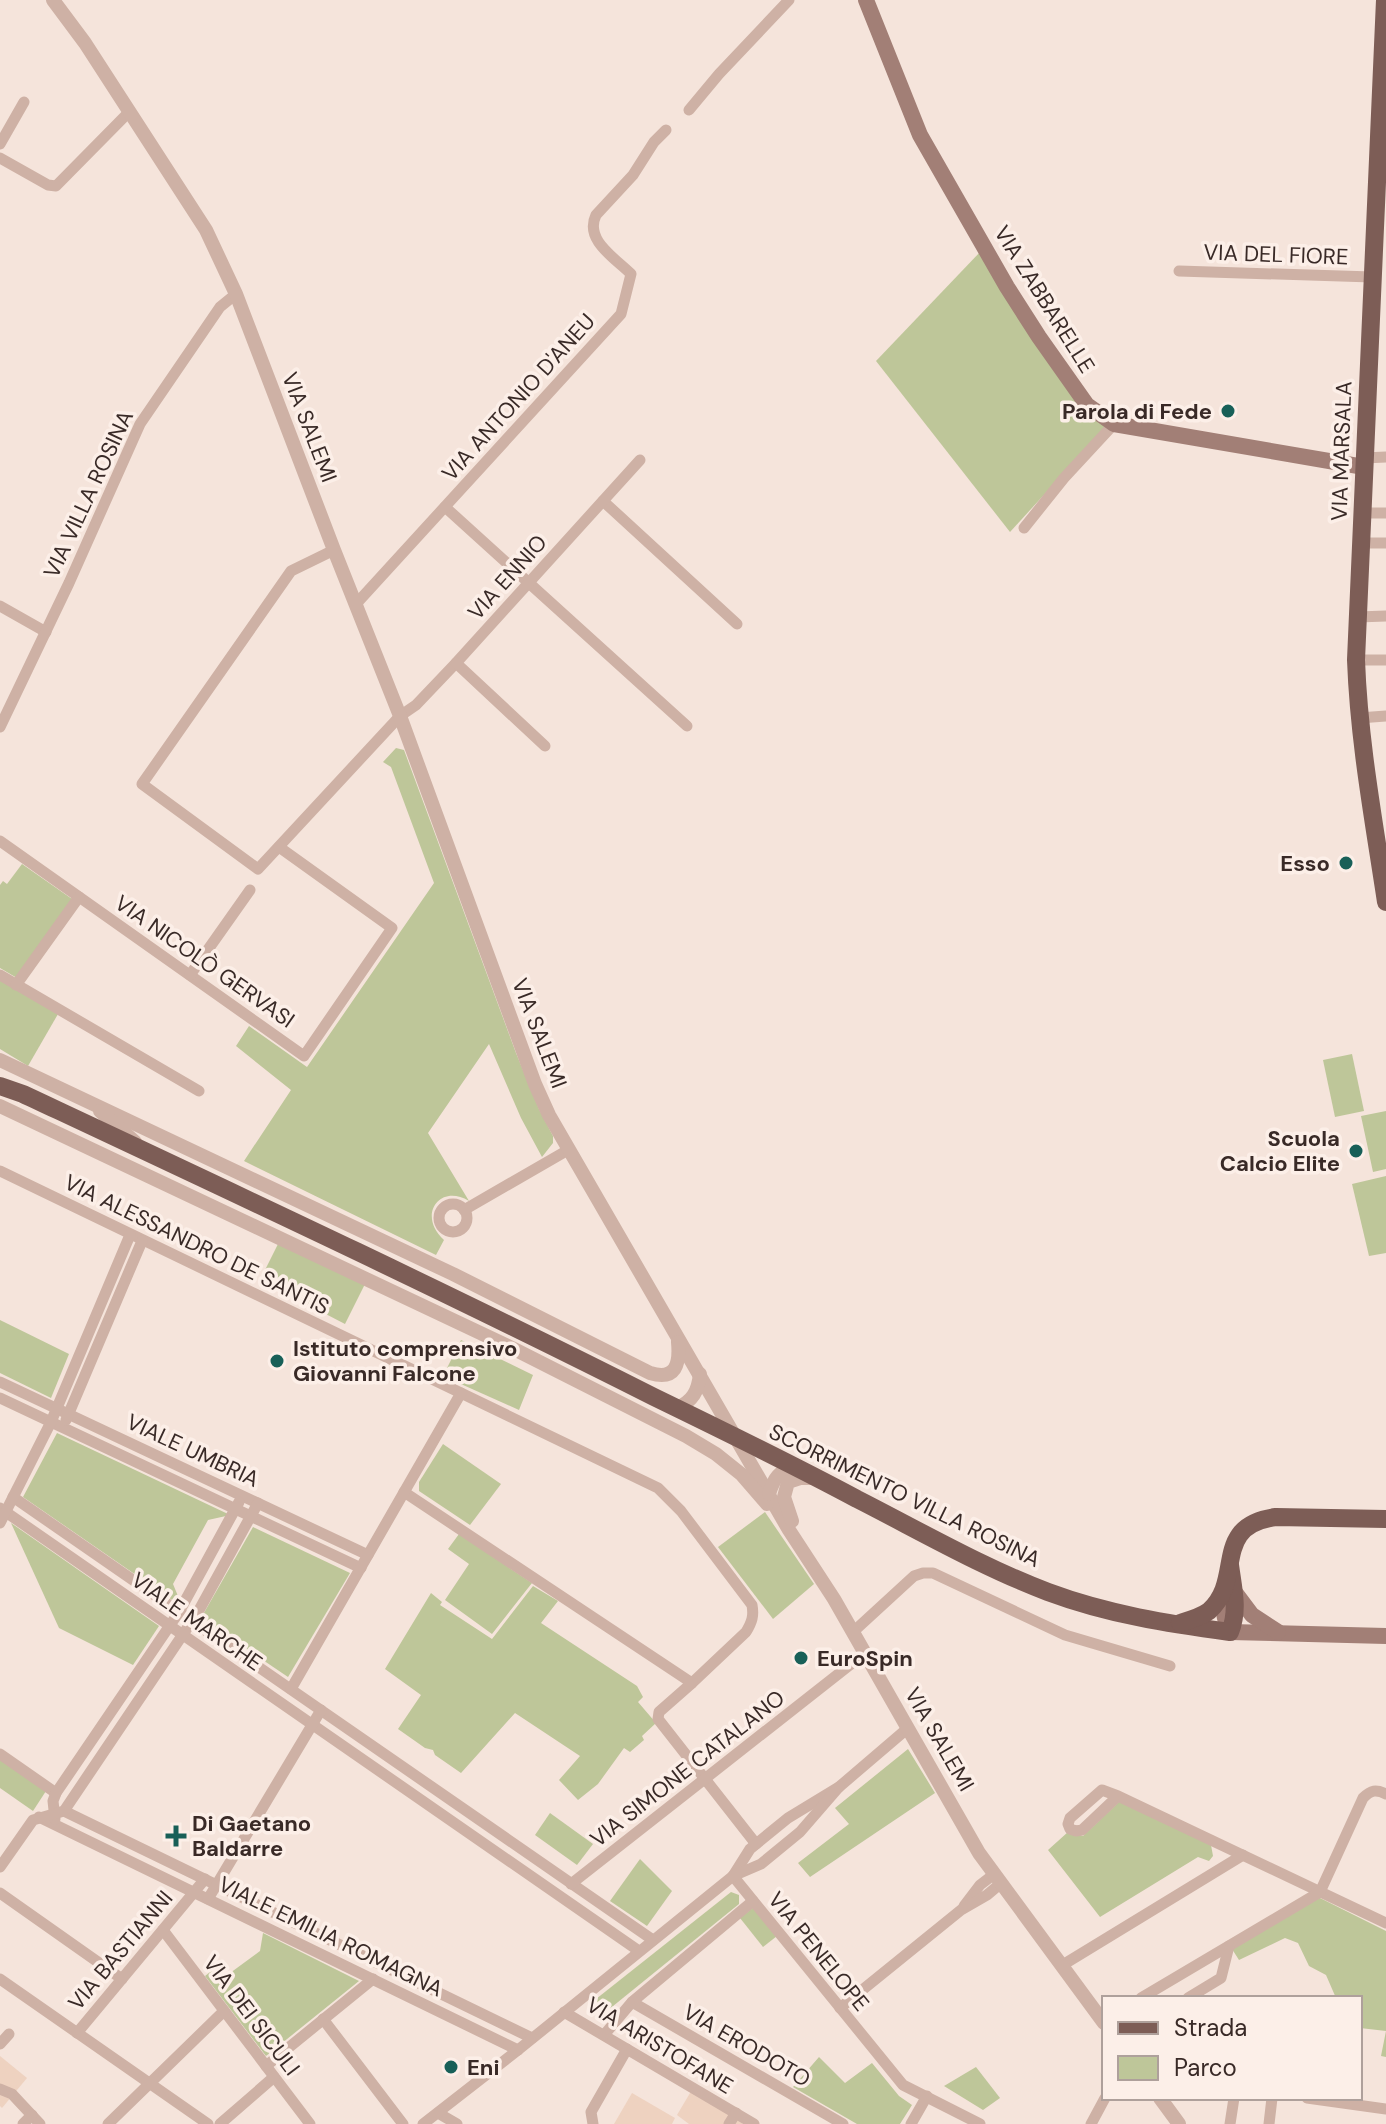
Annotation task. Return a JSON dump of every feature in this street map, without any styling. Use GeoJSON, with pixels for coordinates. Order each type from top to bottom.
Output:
{"type":"FeatureCollection","features":[{"type":"Feature","properties":{"kind":"main road","name":"VIA ZABBARELLE"},"geometry":{"type":"LineString","coordinates":[[866,0],[920,135],[1007,287],[1087,405],[1114,424],[1364,462]]}},
{"type":"Feature","properties":{"kind":"main road","name":"VIA MARSALA"},"geometry":{"type":"LineString","coordinates":[[1385,0],[1380,244],[1372,277],[1379,301],[1364,462],[1356,660],[1359,718],[1386,902]]}},
{"type":"Feature","properties":{"kind":"main road"},"geometry":{"type":"LineString","coordinates":[[0,1080],[23,1094]]}},
{"type":"Feature","properties":{"kind":"main road"},"geometry":{"type":"LineString","coordinates":[[0,1086],[23,1094]]}},
{"type":"Feature","properties":{"kind":"main road","name":"SCORRIMENTO VILLA ROSINA"},"geometry":{"type":"LineString","coordinates":[[23,1094],[471,1305],[957,1551],[1050,1593],[1174,1625],[1230,1632],[1386,1636]]}},
{"type":"Feature","properties":{"kind":"main road"},"geometry":{"type":"LineString","coordinates":[[1230,1632],[1236,1606],[1228,1591],[1230,1552],[1241,1532],[1253,1523],[1276,1517],[1384,1520]]}},
{"type":"Feature","properties":{"kind":"main road"},"geometry":{"type":"LineString","coordinates":[[1174,1625],[1197,1618],[1228,1591]]}},
{"type":"Feature","properties":{"kind":"main road"},"geometry":{"type":"LineString","coordinates":[[1228,1591],[1252,1615],[1279,1633]]}},
{"type":"Feature","properties":{"kind":"street","name":"VIA SALEMI"},"geometry":{"type":"LineString","coordinates":[[53,0],[85,43],[206,230],[236,294],[400,716],[549,1115],[979,1853],[1102,2021]]}},
{"type":"Feature","properties":{"kind":"street"},"geometry":{"type":"LineString","coordinates":[[689,110],[789,0]]}},
{"type":"Feature","properties":{"kind":"street"},"geometry":{"type":"LineString","coordinates":[[0,144],[24,102]]}},
{"type":"Feature","properties":{"kind":"street"},"geometry":{"type":"LineString","coordinates":[[0,158],[48,185],[56,186],[130,111]]}},
{"type":"Feature","properties":{"kind":"street","name":"VIA ANTONIO D'ANEU"},"geometry":{"type":"LineString","coordinates":[[356,604],[621,314],[631,274],[598,242],[593,234],[593,222],[666,130]]}},
{"type":"Feature","properties":{"kind":"street","name":"VIA DEL FIORE"},"geometry":{"type":"LineString","coordinates":[[1179,271],[1372,277]]}},
{"type":"Feature","properties":{"kind":"street","name":"VIA VILLA ROSINA"},"geometry":{"type":"LineString","coordinates":[[0,727],[140,424],[220,307],[236,294]]}},
{"type":"Feature","properties":{"kind":"street"},"geometry":{"type":"LineString","coordinates":[[1024,528],[1064,478],[1114,424]]}},
{"type":"Feature","properties":{"kind":"street"},"geometry":{"type":"LineString","coordinates":[[1364,462],[1386,457]]}},
{"type":"Feature","properties":{"kind":"street","name":"VIA ENNIO"},"geometry":{"type":"LineString","coordinates":[[334,550],[291,571],[142,784],[258,869],[400,716],[416,705],[456,663],[640,460]]}},
{"type":"Feature","properties":{"kind":"street"},"geometry":{"type":"LineString","coordinates":[[603,501],[737,624]]}},
{"type":"Feature","properties":{"kind":"street"},"geometry":{"type":"LineString","coordinates":[[445,507],[687,726]]}},
{"type":"Feature","properties":{"kind":"street"},"geometry":{"type":"LineString","coordinates":[[1362,513],[1386,513]]}},
{"type":"Feature","properties":{"kind":"street"},"geometry":{"type":"LineString","coordinates":[[1361,543],[1386,543]]}},
{"type":"Feature","properties":{"kind":"street"},"geometry":{"type":"LineString","coordinates":[[0,606],[46,632]]}},
{"type":"Feature","properties":{"kind":"street"},"geometry":{"type":"LineString","coordinates":[[1358,617],[1386,616]]}},
{"type":"Feature","properties":{"kind":"street"},"geometry":{"type":"LineString","coordinates":[[1356,660],[1386,660]]}},
{"type":"Feature","properties":{"kind":"street"},"geometry":{"type":"LineString","coordinates":[[456,663],[545,746]]}},
{"type":"Feature","properties":{"kind":"street"},"geometry":{"type":"LineString","coordinates":[[1359,718],[1386,716]]}},
{"type":"Feature","properties":{"kind":"street","name":"VIA NICOLÒ GERVASI"},"geometry":{"type":"LineString","coordinates":[[0,841],[304,1056],[392,928],[279,847]]}},
{"type":"Feature","properties":{"kind":"street"},"geometry":{"type":"LineString","coordinates":[[190,975],[250,890]]}},
{"type":"Feature","properties":{"kind":"street"},"geometry":{"type":"LineString","coordinates":[[16,985],[79,897]]}},
{"type":"Feature","properties":{"kind":"street"},"geometry":{"type":"LineString","coordinates":[[0,975],[199,1091]]}},
{"type":"Feature","properties":{"kind":"street"},"geometry":{"type":"LineString","coordinates":[[0,1060],[453,1274],[650,1373],[661,1376],[677,1367],[680,1358],[677,1333]]}},
{"type":"Feature","properties":{"kind":"street"},"geometry":{"type":"LineString","coordinates":[[87,1099],[147,1152]]}},
{"type":"Feature","properties":{"kind":"street"},"geometry":{"type":"LineString","coordinates":[[0,1106],[512,1348],[686,1436],[741,1474],[789,1530]]}},
{"type":"Feature","properties":{"kind":"street"},"geometry":{"type":"LineString","coordinates":[[464,1210],[568,1150]]}},
{"type":"Feature","properties":{"kind":"street","name":"VIA ALESSANDRO DE SANTIS"},"geometry":{"type":"LineString","coordinates":[[0,1171],[658,1488],[681,1511],[752,1605],[754,1614],[746,1632],[692,1683]]}},
{"type":"Feature","properties":{"kind":"street"},"geometry":{"type":"LineString","coordinates":[[5,1508],[57,1409],[130,1235]]}},
{"type":"Feature","properties":{"kind":"street"},"geometry":{"type":"LineString","coordinates":[[63,1428],[142,1241]]}},
{"type":"Feature","properties":{"kind":"street"},"geometry":{"type":"LineString","coordinates":[[471,1305],[512,1348]]}},
{"type":"Feature","properties":{"kind":"street"},"geometry":{"type":"LineString","coordinates":[[92,1324],[105,1329]]}},
{"type":"Feature","properties":{"kind":"street"},"geometry":{"type":"LineString","coordinates":[[677,1408],[692,1398],[700,1374]]}},
{"type":"Feature","properties":{"kind":"street","name":"VIALE UMBRIA"},"geometry":{"type":"LineString","coordinates":[[0,1382],[368,1555]]}},
{"type":"Feature","properties":{"kind":"street"},"geometry":{"type":"LineString","coordinates":[[291,1689],[461,1393]]}},
{"type":"Feature","properties":{"kind":"street"},"geometry":{"type":"LineString","coordinates":[[713,1396],[749,1435],[789,1464],[775,1477],[769,1494]]}},
{"type":"Feature","properties":{"kind":"street","name":"VIALE UMBRIA"},"geometry":{"type":"LineString","coordinates":[[0,1398],[361,1568]]}},
{"type":"Feature","properties":{"kind":"street"},"geometry":{"type":"LineString","coordinates":[[804,1551],[786,1506],[784,1490],[788,1482],[795,1479],[817,1478]]}},
{"type":"Feature","properties":{"kind":"street"},"geometry":{"type":"LineString","coordinates":[[404,1492],[692,1683],[659,1712],[658,1719],[756,1844]]}},
{"type":"Feature","properties":{"kind":"street"},"geometry":{"type":"LineString","coordinates":[[59,1827],[59,1812],[53,1801],[56,1793],[179,1612],[242,1496]]}},
{"type":"Feature","properties":{"kind":"street"},"geometry":{"type":"LineString","coordinates":[[0,1867],[33,1820],[59,1812],[192,1620],[258,1503]]}},
{"type":"Feature","properties":{"kind":"street","name":"VIALE MARCHE"},"geometry":{"type":"LineString","coordinates":[[5,1508],[34,1511],[653,1940]]}},
{"type":"Feature","properties":{"kind":"street","name":"VIALE MARCHE"},"geometry":{"type":"LineString","coordinates":[[5,1508],[639,1951]]}},
{"type":"Feature","properties":{"kind":"street"},"geometry":{"type":"LineString","coordinates":[[853,1632],[914,1576],[933,1573],[1065,1635],[1170,1666]]}},
{"type":"Feature","properties":{"kind":"street","name":"VIA SIMONE CATALANO"},"geometry":{"type":"LineString","coordinates":[[571,1884],[865,1653]]}},
{"type":"Feature","properties":{"kind":"street"},"geometry":{"type":"LineString","coordinates":[[208,1899],[211,1882],[321,1710]]}},
{"type":"Feature","properties":{"kind":"street"},"geometry":{"type":"LineString","coordinates":[[423,2124],[733,1876],[761,1864],[800,1832],[839,1787],[908,1728]]}},
{"type":"Feature","properties":{"kind":"street"},"geometry":{"type":"LineString","coordinates":[[366,1762],[376,1748]]}},
{"type":"Feature","properties":{"kind":"street"},"geometry":{"type":"LineString","coordinates":[[0,1754],[56,1793]]}},
{"type":"Feature","properties":{"kind":"street"},"geometry":{"type":"LineString","coordinates":[[378,1770],[388,1757]]}},
{"type":"Feature","properties":{"kind":"street"},"geometry":{"type":"LineString","coordinates":[[733,1876],[750,1849],[788,1818],[839,1787]]}},
{"type":"Feature","properties":{"kind":"street"},"geometry":{"type":"LineString","coordinates":[[1144,1996],[1320,1892],[1363,1798],[1370,1791],[1386,1794]]}},
{"type":"Feature","properties":{"kind":"street"},"geometry":{"type":"LineString","coordinates":[[1118,1796],[1386,1923]]}},
{"type":"Feature","properties":{"kind":"street","name":"VIALE EMILIA ROMAGNA"},"geometry":{"type":"LineString","coordinates":[[59,1812],[532,2038]]}},
{"type":"Feature","properties":{"kind":"street","name":"VIALE EMILIA ROMAGNA"},"geometry":{"type":"LineString","coordinates":[[39,1817],[518,2050]]}},
{"type":"Feature","properties":{"kind":"street"},"geometry":{"type":"LineString","coordinates":[[490,1848],[500,1834]]}},
{"type":"Feature","properties":{"kind":"street"},"geometry":{"type":"LineString","coordinates":[[1061,1966],[1243,1855]]}},
{"type":"Feature","properties":{"kind":"street","name":"VIA PENELOPE"},"geometry":{"type":"LineString","coordinates":[[733,1876],[903,2085],[980,2124]]}},
{"type":"Feature","properties":{"kind":"street"},"geometry":{"type":"LineString","coordinates":[[840,2008],[961,1910],[987,1895],[997,1880]]}},
{"type":"Feature","properties":{"kind":"street","name":"VIA BASTIANNI"},"geometry":{"type":"LineString","coordinates":[[77,2033],[194,1892],[211,1882]]}},
{"type":"Feature","properties":{"kind":"street"},"geometry":{"type":"LineString","coordinates":[[0,1893],[122,1979]]}},
{"type":"Feature","properties":{"kind":"street"},"geometry":{"type":"LineString","coordinates":[[604,2035],[632,2002],[753,1901]]}},
{"type":"Feature","properties":{"kind":"street","name":"VIA DEI SICULI"},"geometry":{"type":"LineString","coordinates":[[163,1930],[310,2124]]}},
{"type":"Feature","properties":{"kind":"street"},"geometry":{"type":"LineString","coordinates":[[1191,1996],[1221,1978],[1229,1946]]}},
{"type":"Feature","properties":{"kind":"street"},"geometry":{"type":"LineString","coordinates":[[0,1979],[208,2124]]}},
{"type":"Feature","properties":{"kind":"street"},"geometry":{"type":"LineString","coordinates":[[266,2066],[373,1979]]}},
{"type":"Feature","properties":{"kind":"street","name":"VIA ERODOTO"},"geometry":{"type":"LineString","coordinates":[[632,2002],[843,2124]]}},
{"type":"Feature","properties":{"kind":"street"},"geometry":{"type":"LineString","coordinates":[[108,2124],[224,2011]]}},
{"type":"Feature","properties":{"kind":"street","name":"VIA ARISTOFANE"},"geometry":{"type":"LineString","coordinates":[[564,2012],[732,2118],[754,2124]]}},
{"type":"Feature","properties":{"kind":"street"},"geometry":{"type":"LineString","coordinates":[[323,2019],[403,2124]]}},
{"type":"Feature","properties":{"kind":"street"},"geometry":{"type":"LineString","coordinates":[[0,2044],[9,2034]]}},
{"type":"Feature","properties":{"kind":"street"},"geometry":{"type":"LineString","coordinates":[[593,2124],[591,2112],[627,2049]]}},
{"type":"Feature","properties":{"kind":"street"},"geometry":{"type":"LineString","coordinates":[[220,2124],[274,2077]]}},
{"type":"Feature","properties":{"kind":"street"},"geometry":{"type":"LineString","coordinates":[[0,2089],[12,2094],[32,2121]]}},
{"type":"Feature","properties":{"kind":"street"},"geometry":{"type":"LineString","coordinates":[[911,2124],[927,2096]]}},
{"type":"Feature","properties":{"kind":"street"},"geometry":{"type":"LineString","coordinates":[[1091,2124],[1104,2100]]}},
{"type":"Feature","properties":{"kind":"street"},"geometry":{"type":"LineString","coordinates":[[1161,2100],[1179,2124]]}},
{"type":"Feature","properties":{"kind":"street"},"geometry":{"type":"LineString","coordinates":[[1230,2124],[1234,2100]]}},
{"type":"Feature","properties":{"kind":"street"},"geometry":{"type":"LineString","coordinates":[[1269,2124],[1272,2100]]}},
{"type":"Feature","properties":{"kind":"street"},"geometry":{"type":"LineString","coordinates":[[1321,2100],[1386,2109]]}},
{"type":"Feature","properties":{"kind":"street"},"geometry":{"type":"LineString","coordinates":[[438,2113],[457,2124]]}},
{"type":"Feature","properties":{"kind":"green space"},"geometry":{"type":"Polygon","coordinates":[[[981,251],[1106,427],[1010,532],[876,361],[981,251]]]}},
{"type":"Feature","properties":{"kind":"green space"},"geometry":{"type":"Polygon","coordinates":[[[396,748],[404,750],[516,1053],[553,1136],[553,1143],[542,1157],[521,1118],[489,1044],[428,1133],[469,1201],[449,1196],[435,1205],[432,1221],[444,1240],[436,1255],[244,1161],[291,1090],[236,1046],[249,1026],[307,1067],[434,883],[391,767],[383,762],[396,748]]]}},
{"type":"Feature","properties":{"kind":"green space"},"geometry":{"type":"Polygon","coordinates":[[[22,864],[72,899],[17,978],[0,968],[0,885],[3,881],[7,884],[22,864]]]}},
{"type":"Feature","properties":{"kind":"green space"},"geometry":{"type":"Polygon","coordinates":[[[0,980],[58,1014],[28,1066],[0,1049],[0,980]]]}},
{"type":"Feature","properties":{"kind":"green space"},"geometry":{"type":"Polygon","coordinates":[[[1352,1054],[1364,1111],[1335,1117],[1323,1060],[1352,1054]]]}},
{"type":"Feature","properties":{"kind":"green space"},"geometry":{"type":"Polygon","coordinates":[[[1386,1111],[1386,1169],[1373,1172],[1361,1116],[1386,1111]]]}},
{"type":"Feature","properties":{"kind":"green space"},"geometry":{"type":"Polygon","coordinates":[[[1386,1176],[1386,1253],[1369,1256],[1352,1184],[1386,1176]]]}},
{"type":"Feature","properties":{"kind":"green space"},"geometry":{"type":"Polygon","coordinates":[[[279,1242],[365,1284],[345,1324],[260,1280],[279,1242]]]}},
{"type":"Feature","properties":{"kind":"green space"},"geometry":{"type":"Polygon","coordinates":[[[0,1320],[69,1354],[51,1398],[0,1373],[0,1320]]]}},
{"type":"Feature","properties":{"kind":"green space"},"geometry":{"type":"Polygon","coordinates":[[[461,1340],[533,1375],[519,1410],[443,1376],[461,1340]]]}},
{"type":"Feature","properties":{"kind":"green space"},"geometry":{"type":"Polygon","coordinates":[[[57,1433],[228,1514],[208,1520],[173,1584],[180,1601],[178,1604],[23,1497],[57,1433]]]}},
{"type":"Feature","properties":{"kind":"green space"},"geometry":{"type":"Polygon","coordinates":[[[443,1444],[501,1484],[470,1525],[419,1491],[419,1482],[443,1444]]]}},
{"type":"Feature","properties":{"kind":"green space"},"geometry":{"type":"Polygon","coordinates":[[[765,1512],[814,1584],[773,1619],[718,1547],[765,1512]]]}},
{"type":"Feature","properties":{"kind":"green space"},"geometry":{"type":"Polygon","coordinates":[[[11,1523],[159,1626],[133,1665],[59,1628],[11,1523]]]}},
{"type":"Feature","properties":{"kind":"green space"},"geometry":{"type":"Polygon","coordinates":[[[253,1527],[350,1573],[288,1677],[201,1618],[253,1527]]]}},
{"type":"Feature","properties":{"kind":"green space"},"geometry":{"type":"Polygon","coordinates":[[[459,1534],[532,1583],[492,1634],[445,1600],[469,1564],[448,1549],[459,1534]]]}},
{"type":"Feature","properties":{"kind":"green space"},"geometry":{"type":"Polygon","coordinates":[[[533,1586],[558,1601],[541,1623],[637,1686],[643,1697],[638,1702],[656,1723],[642,1736],[644,1740],[630,1752],[624,1748],[598,1784],[578,1800],[559,1780],[580,1756],[515,1713],[461,1773],[435,1755],[433,1750],[425,1748],[398,1729],[421,1695],[385,1669],[431,1593],[442,1602],[440,1605],[492,1639],[533,1586]]]}},
{"type":"Feature","properties":{"kind":"green space"},"geometry":{"type":"Polygon","coordinates":[[[908,1749],[935,1793],[810,1877],[798,1863],[849,1824],[835,1808],[908,1749]]]}},
{"type":"Feature","properties":{"kind":"green space"},"geometry":{"type":"Polygon","coordinates":[[[0,1759],[46,1791],[33,1811],[0,1788],[0,1759]]]}},
{"type":"Feature","properties":{"kind":"green space"},"geometry":{"type":"Polygon","coordinates":[[[1120,1801],[1211,1845],[1213,1856],[1209,1861],[1198,1857],[1100,1917],[1048,1850],[1068,1832],[1083,1836],[1120,1801]]]}},
{"type":"Feature","properties":{"kind":"green space"},"geometry":{"type":"Polygon","coordinates":[[[550,1813],[593,1844],[577,1865],[535,1835],[550,1813]]]}},
{"type":"Feature","properties":{"kind":"green space"},"geometry":{"type":"Polygon","coordinates":[[[640,1859],[672,1891],[647,1926],[610,1901],[640,1859]]]}},
{"type":"Feature","properties":{"kind":"green space"},"geometry":{"type":"Polygon","coordinates":[[[731,1892],[739,1895],[739,1904],[602,2015],[591,2012],[591,2003],[731,1892]]]}},
{"type":"Feature","properties":{"kind":"green space"},"geometry":{"type":"Polygon","coordinates":[[[1318,1897],[1386,1931],[1386,2031],[1362,2028],[1362,1996],[1335,1996],[1326,1975],[1309,1966],[1298,1943],[1285,1938],[1239,1960],[1232,1949],[1318,1897]]]}},
{"type":"Feature","properties":{"kind":"green space"},"geometry":{"type":"Polygon","coordinates":[[[754,1907],[777,1936],[763,1947],[740,1918],[754,1907]]]}},
{"type":"Feature","properties":{"kind":"green space"},"geometry":{"type":"Polygon","coordinates":[[[263,1933],[359,1981],[266,2056],[205,1976],[218,1966],[226,1976],[260,1951],[263,1933]]]}},
{"type":"Feature","properties":{"kind":"green space"},"geometry":{"type":"Polygon","coordinates":[[[1386,2031],[1386,2057],[1381,2056],[1386,2031]]]}},
{"type":"Feature","properties":{"kind":"green space"},"geometry":{"type":"Polygon","coordinates":[[[819,2057],[845,2083],[872,2063],[899,2096],[912,2105],[900,2124],[857,2124],[793,2087],[819,2057]]]}},
{"type":"Feature","properties":{"kind":"green space"},"geometry":{"type":"Polygon","coordinates":[[[976,2067],[1000,2098],[983,2110],[944,2086],[976,2067]]]}},
{"type":"Feature","properties":{"kind":"shaded area"},"geometry":{"type":"Polygon","coordinates":[[[0,2056],[27,2078],[2,2108],[0,2106],[0,2056]]]}},
{"type":"Feature","properties":{"kind":"shaded area"},"geometry":{"type":"Polygon","coordinates":[[[693,2088],[743,2124],[689,2124],[677,2115],[693,2088]]]}},
{"type":"Feature","properties":{"kind":"shaded area"},"geometry":{"type":"Polygon","coordinates":[[[632,2093],[675,2118],[672,2124],[614,2124],[632,2093]]]}},
{"type":"Feature","properties":{"kind":"place","name":"Parola di Fede"},"geometry":{"type":"Point","coordinates":[1228,411]}},
{"type":"Feature","properties":{"kind":"place","name":"Esso"},"geometry":{"type":"Point","coordinates":[1346,863]}},
{"type":"Feature","properties":{"kind":"place","name":"Scuola Calcio Elite"},"geometry":{"type":"Point","coordinates":[1356,1151]}},
{"type":"Feature","properties":{"kind":"place","name":"Istituto comprensivo Giovanni Falcone"},"geometry":{"type":"Point","coordinates":[277,1361]}},
{"type":"Feature","properties":{"kind":"place","name":"EuroSpin"},"geometry":{"type":"Point","coordinates":[801,1658]}},
{"type":"Feature","properties":{"kind":"place","name":"Di Gaetano Baldarre"},"geometry":{"type":"Point","coordinates":[176,1836]}},
{"type":"Feature","properties":{"kind":"place","name":"Eni"},"geometry":{"type":"Point","coordinates":[451,2067]}}]}
